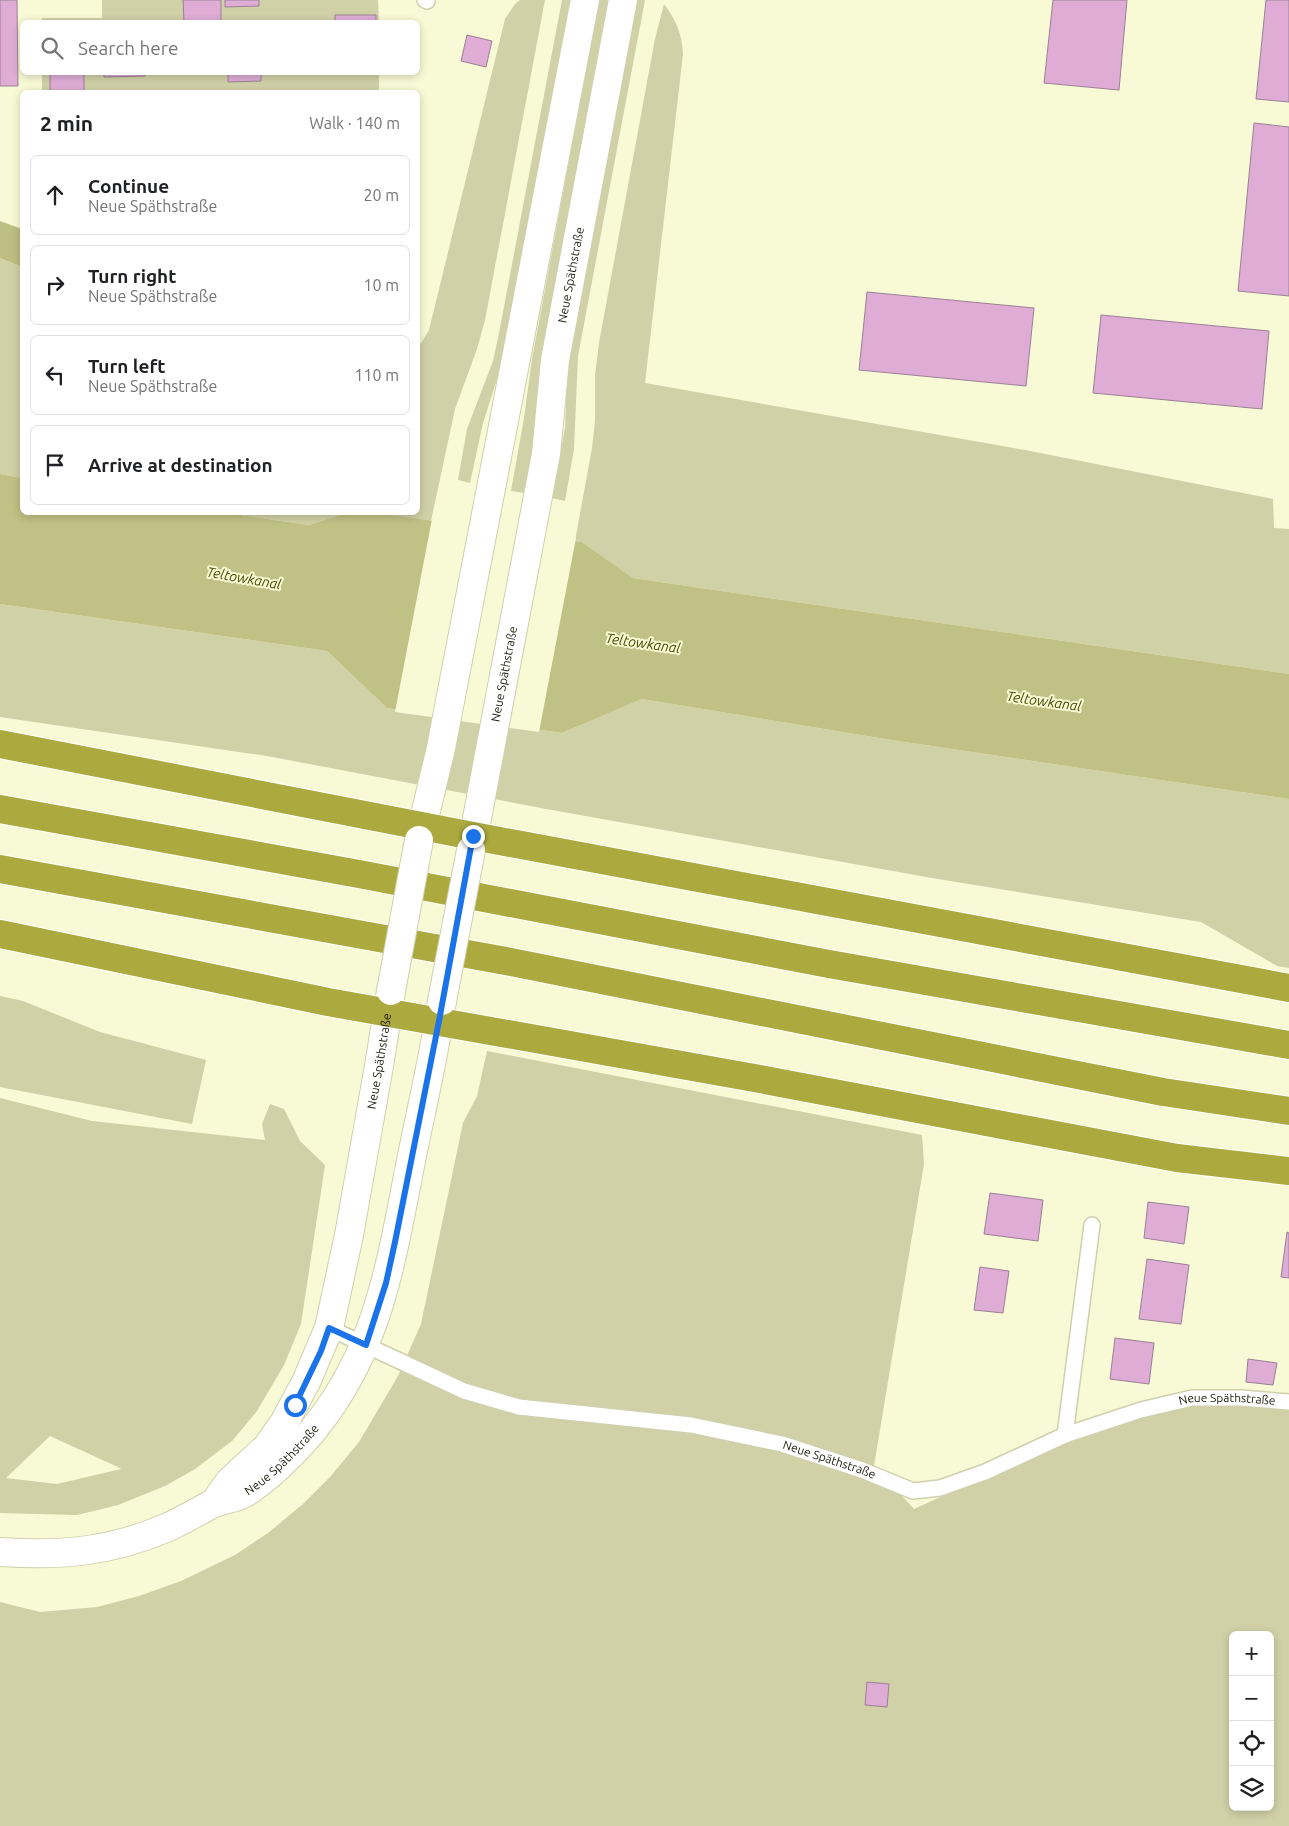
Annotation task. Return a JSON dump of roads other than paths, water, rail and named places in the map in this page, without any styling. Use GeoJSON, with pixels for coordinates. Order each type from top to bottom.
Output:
{"type":"FeatureCollection","features":[{"type":"Feature","properties":{"kind":"highway"},"geometry":{"type":"LineString","coordinates":[[0,744],[472,843],[1289,988]]}},
{"type":"Feature","properties":{"kind":"highway"},"geometry":{"type":"LineString","coordinates":[[0,809],[359,874],[829,964],[1289,1044]]}},
{"type":"Feature","properties":{"kind":"highway"},"geometry":{"type":"LineString","coordinates":[[0,869],[511,962],[1163,1092],[1289,1111]]}},
{"type":"Feature","properties":{"kind":"highway"},"geometry":{"type":"LineString","coordinates":[[0,934],[328,1002],[389,1001],[760,1078],[1177,1158],[1289,1171]]}},
{"type":"Feature","properties":{"kind":"main road","name":"Neue Späthstraße"},"geometry":{"type":"LineString","coordinates":[[214,1504],[230,1481],[267,1447],[284,1423],[306,1382],[329,1328],[350,1226],[389,1001],[421,833],[439,758],[585,0]]}},
{"type":"Feature","properties":{"kind":"main road","name":"Neue Späthstraße"},"geometry":{"type":"LineString","coordinates":[[0,1552],[42,1554],[78,1552],[111,1547],[167,1528],[214,1504],[242,1494],[270,1473],[320,1423],[341,1392],[366,1345],[386,1283],[441,1011],[538,496],[549,432],[555,360],[623,0]]}},
{"type":"Feature","properties":{"kind":"lane"},"geometry":{"type":"LineString","coordinates":[[1065,1435],[1092,1225]]}},
{"type":"Feature","properties":{"kind":"lane","name":"Neue Späthstraße"},"geometry":{"type":"LineString","coordinates":[[329,1328],[464,1390],[519,1407],[691,1425],[782,1444],[862,1470],[912,1491],[940,1488],[985,1472],[1065,1435],[1141,1410],[1192,1398],[1241,1398],[1289,1402]]}},
{"type":"Feature","properties":{"kind":"water","name":"Teltowkanal"},"geometry":{"type":"Polygon","coordinates":[[[0,474],[20,478],[20,515],[240,515],[309,525],[340,515],[390,515],[582,542],[633,578],[1289,674],[1289,799],[891,740],[642,699],[562,733],[387,708],[327,651],[0,604],[0,474]]]}}]}
